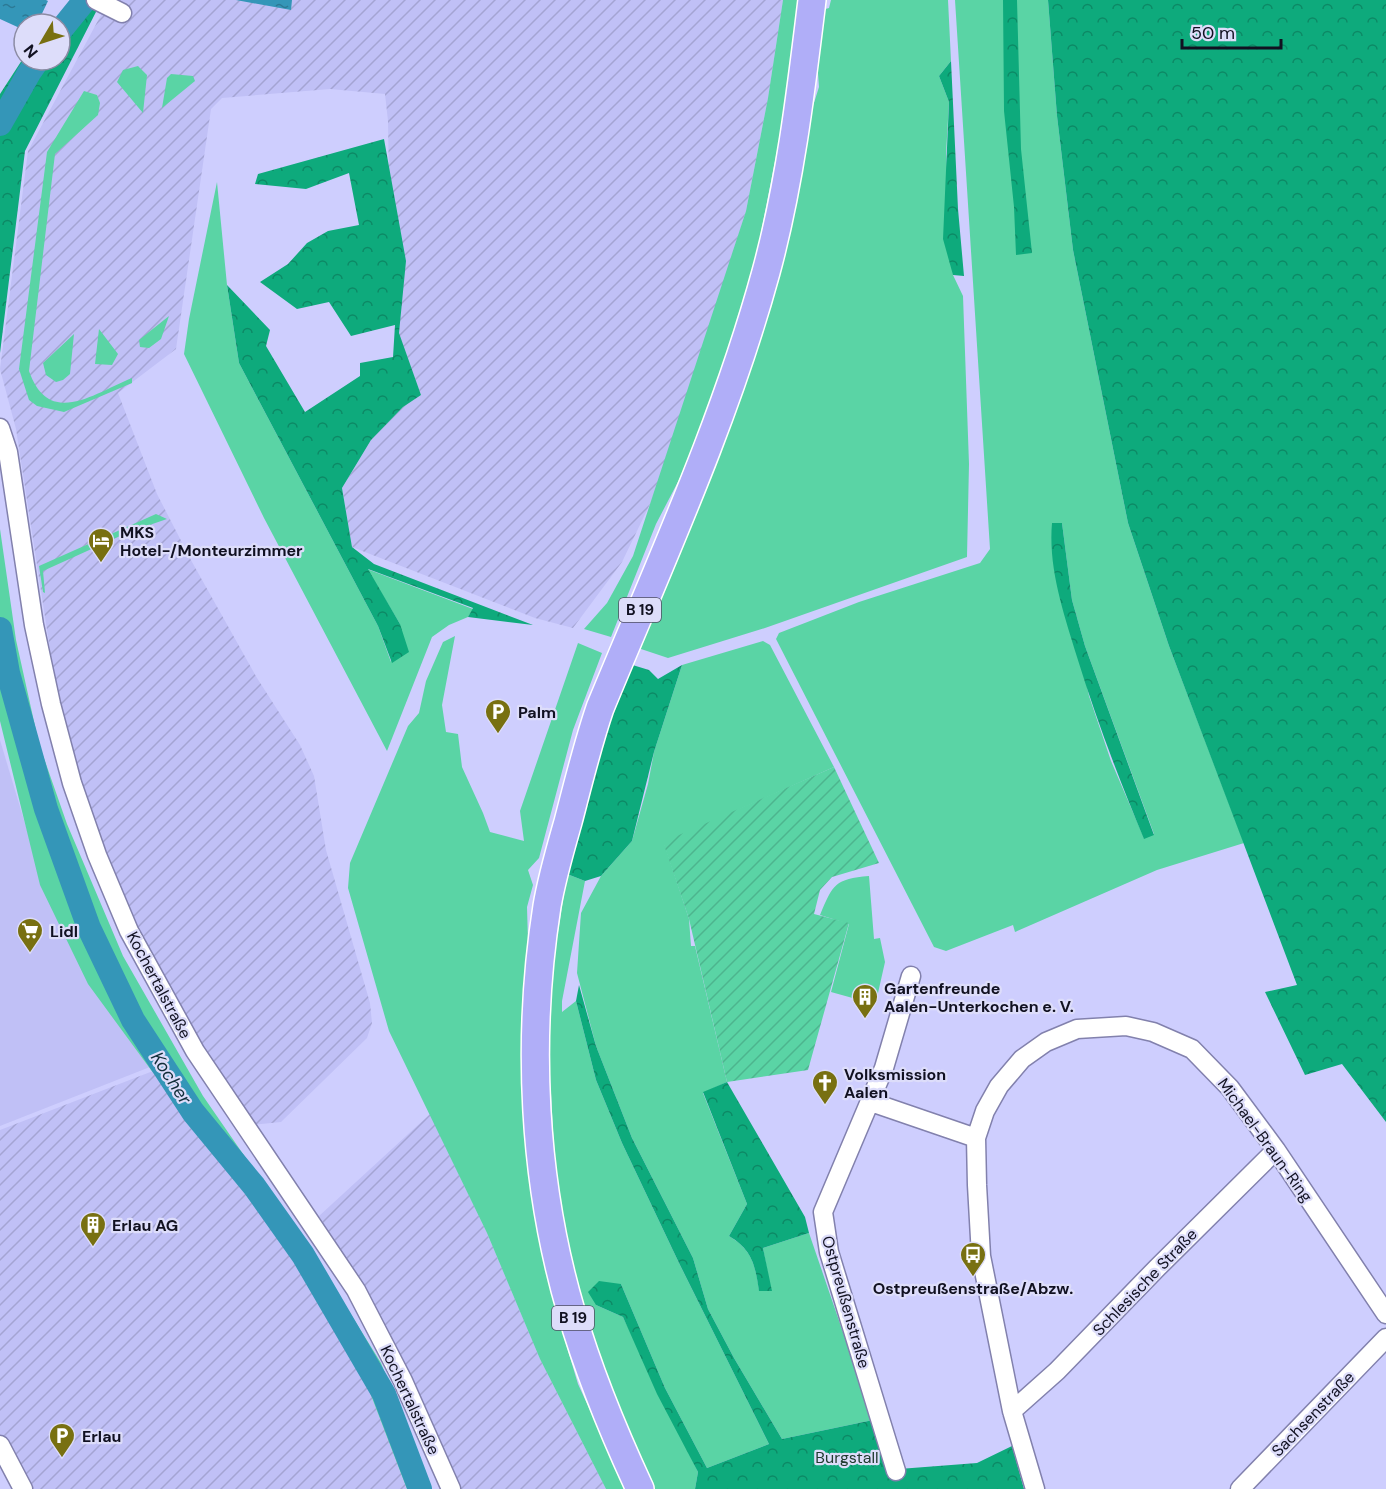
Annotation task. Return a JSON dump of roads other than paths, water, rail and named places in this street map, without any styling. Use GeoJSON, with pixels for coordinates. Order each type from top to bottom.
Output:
{"type":"FeatureCollection","features":[{"type":"Feature","properties":{"kind":"highway","name":"B 19"},"geometry":{"type":"LineString","coordinates":[[640,1489],[591,1374],[570,1310],[552,1231],[539,1143],[536,1062],[538,995],[547,907],[592,730],[728,394],[766,272],[784,191],[812,0]]}},
{"type":"Feature","properties":{"kind":"street","name":"Kochertalstraße"},"geometry":{"type":"LineString","coordinates":[[0,428],[8,452],[34,625],[51,704],[72,783],[97,855],[129,931],[195,1051],[356,1290],[403,1381],[451,1489]]}},
{"type":"Feature","properties":{"kind":"street","name":"Ostpreußenstraße"},"geometry":{"type":"LineString","coordinates":[[896,1472],[829,1252],[823,1212],[884,1068],[911,976]]}},
{"type":"Feature","properties":{"kind":"street","name":"Michael-Braun-Ring"},"geometry":{"type":"LineString","coordinates":[[976,1138],[985,1111],[999,1086],[1022,1059],[1046,1042],[1077,1029],[1126,1026],[1153,1032],[1192,1049],[1230,1088],[1276,1150],[1386,1314]]}},
{"type":"Feature","properties":{"kind":"street"},"geometry":{"type":"LineString","coordinates":[[871,1102],[976,1138],[981,1256],[1012,1411],[1035,1489]]}},
{"type":"Feature","properties":{"kind":"street","name":"Schlesische Straße"},"geometry":{"type":"LineString","coordinates":[[1012,1411],[1057,1371],[1276,1150]]}},
{"type":"Feature","properties":{"kind":"street","name":"Sachsenstraße"},"geometry":{"type":"LineString","coordinates":[[1240,1489],[1386,1338]]}},
{"type":"Feature","properties":{"kind":"street"},"geometry":{"type":"LineString","coordinates":[[0,1445],[23,1489]]}},
{"type":"Feature","properties":{"kind":"water"},"geometry":{"type":"Polygon","coordinates":[[[0,0],[48,1],[43,12],[12,12],[12,24],[0,19],[0,0]]]}},
{"type":"Feature","properties":{"kind":"water"},"geometry":{"type":"Polygon","coordinates":[[[236,0],[292,0],[291,10],[236,0]]]}},
{"type":"Feature","properties":{"kind":"waterway","name":"Kocher"},"geometry":{"type":"LineString","coordinates":[[72,16],[85,0]]}},
{"type":"Feature","properties":{"kind":"waterway","name":"Kocher"},"geometry":{"type":"LineString","coordinates":[[0,124],[30,72]]}},
{"type":"Feature","properties":{"kind":"waterway","name":"Kocher"},"geometry":{"type":"LineString","coordinates":[[0,629],[8,673],[46,809],[89,928],[133,1020],[193,1112],[254,1186],[303,1255],[384,1394],[420,1489]]}},
{"type":"Feature","properties":{"kind":"place","name":"MKS Hotel-/Monteurzimmer"},"geometry":{"type":"Point","coordinates":[101,564]}},
{"type":"Feature","properties":{"kind":"place","name":"Palm"},"geometry":{"type":"Point","coordinates":[498,735]}},
{"type":"Feature","properties":{"kind":"place","name":"Lidl"},"geometry":{"type":"Point","coordinates":[30,954]}},
{"type":"Feature","properties":{"kind":"place","name":"Gartenfreunde Aalen-Unterkochen e. V."},"geometry":{"type":"Point","coordinates":[865,1020]}},
{"type":"Feature","properties":{"kind":"place","name":"Volksmission Aalen"},"geometry":{"type":"Point","coordinates":[825,1106]}},
{"type":"Feature","properties":{"kind":"place","name":"Erlau AG"},"geometry":{"type":"Point","coordinates":[93,1248]}},
{"type":"Feature","properties":{"kind":"place","name":"Ostpreußenstraße/Abzw."},"geometry":{"type":"Point","coordinates":[973,1278]}},
{"type":"Feature","properties":{"kind":"place","name":"Erlau"},"geometry":{"type":"Point","coordinates":[62,1459]}},
{"type":"Feature","properties":{"kind":"park label","name":"Burgstall"},"geometry":{"type":"Point","coordinates":[847,1457]}}]}
